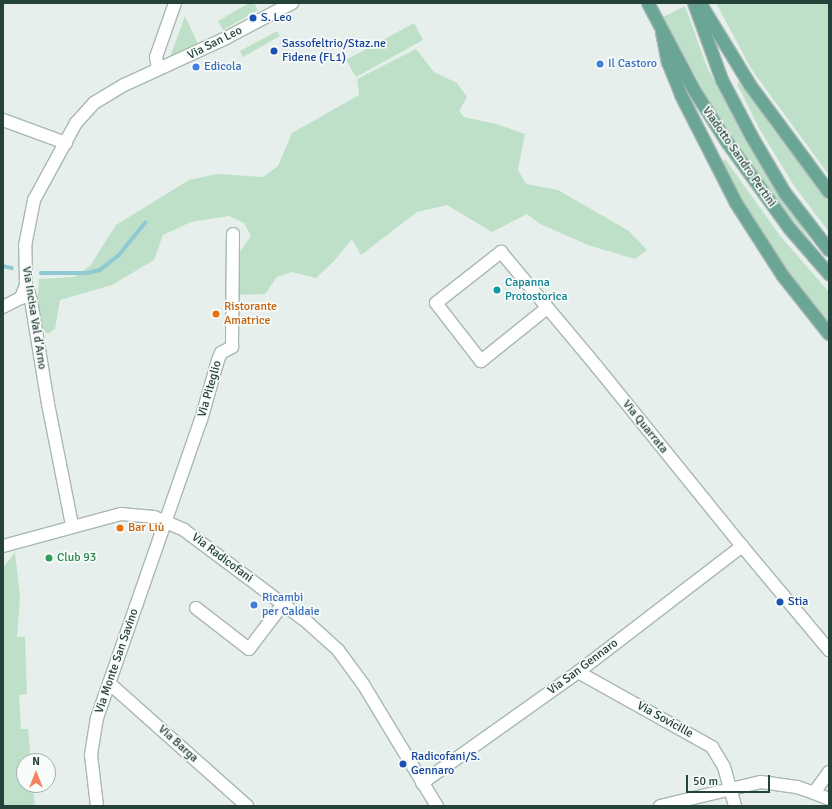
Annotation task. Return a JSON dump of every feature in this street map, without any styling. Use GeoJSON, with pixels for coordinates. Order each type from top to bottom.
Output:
{"type":"FeatureCollection","features":[{"type":"Feature","properties":{"kind":"main road"},"geometry":{"type":"LineString","coordinates":[[648,3],[662,32],[668,62],[681,95],[736,203],[783,276],[829,334]]}},
{"type":"Feature","properties":{"kind":"main road","name":"Viadotto Sandro Pertini"},"geometry":{"type":"LineString","coordinates":[[694,3],[715,61],[743,121],[785,193],[829,250]]}},
{"type":"Feature","properties":{"kind":"main road"},"geometry":{"type":"LineString","coordinates":[[700,3],[758,97],[829,192]]}},
{"type":"Feature","properties":{"kind":"main road","name":"Viadotto Sandro Pertini"},"geometry":{"type":"LineString","coordinates":[[662,32],[694,90],[736,156],[790,229],[829,274]]}},
{"type":"Feature","properties":{"kind":"street"},"geometry":{"type":"LineString","coordinates":[[158,69],[156,57],[175,3]]}},
{"type":"Feature","properties":{"kind":"street","name":"Via San Leo"},"geometry":{"type":"LineString","coordinates":[[158,69],[292,3]]}},
{"type":"Feature","properties":{"kind":"street","name":"Via Incisa Val d'Arno"},"geometry":{"type":"LineString","coordinates":[[72,525],[48,404],[31,300],[26,285],[24,246],[31,209],[78,120],[94,102],[111,91],[158,69]]}},
{"type":"Feature","properties":{"kind":"street"},"geometry":{"type":"LineString","coordinates":[[3,120],[66,143]]}},
{"type":"Feature","properties":{"kind":"street","name":"Via Piteglio"},"geometry":{"type":"LineString","coordinates":[[167,521],[204,413],[218,360],[221,354],[232,347],[233,234]]}},
{"type":"Feature","properties":{"kind":"street","name":"Via Quarrata"},"geometry":{"type":"LineString","coordinates":[[544,304],[482,361],[436,303],[501,252],[544,304],[742,546],[829,650]]}},
{"type":"Feature","properties":{"kind":"street"},"geometry":{"type":"LineString","coordinates":[[3,307],[21,298],[26,285]]}},
{"type":"Feature","properties":{"kind":"street","name":"Via Radicofani"},"geometry":{"type":"LineString","coordinates":[[4,546],[72,525],[128,514],[148,516],[167,521],[194,537],[325,637],[342,654],[363,684],[437,806]]}},
{"type":"Feature","properties":{"kind":"street","name":"Via Monte San Savino"},"geometry":{"type":"LineString","coordinates":[[97,806],[91,765],[92,738],[109,683],[167,521]]}},
{"type":"Feature","properties":{"kind":"street","name":"Via San Gennaro"},"geometry":{"type":"LineString","coordinates":[[422,783],[578,672],[742,546]]}},
{"type":"Feature","properties":{"kind":"street"},"geometry":{"type":"LineString","coordinates":[[196,608],[249,649],[283,604]]}},
{"type":"Feature","properties":{"kind":"street","name":"Via Sovicille"},"geometry":{"type":"LineString","coordinates":[[578,672],[712,747],[720,759],[731,788],[735,806]]}},
{"type":"Feature","properties":{"kind":"street","name":"Via Barga"},"geometry":{"type":"LineString","coordinates":[[109,683],[247,806]]}},
{"type":"Feature","properties":{"kind":"street"},"geometry":{"type":"LineString","coordinates":[[814,793],[829,772]]}},
{"type":"Feature","properties":{"kind":"street"},"geometry":{"type":"LineString","coordinates":[[660,806],[752,783],[773,783],[814,793],[829,799]]}},
{"type":"Feature","properties":{"kind":"green space"},"geometry":{"type":"Polygon","coordinates":[[[249,3],[254,3],[258,10],[223,30],[218,21],[249,3]]]}},
{"type":"Feature","properties":{"kind":"green space"},"geometry":{"type":"Polygon","coordinates":[[[716,3],[829,3],[829,175],[752,70],[716,3]]]}},
{"type":"Feature","properties":{"kind":"green space"},"geometry":{"type":"Polygon","coordinates":[[[685,6],[707,67],[740,129],[783,201],[815,246],[779,204],[747,160],[708,99],[673,36],[663,17],[685,6]]]}},
{"type":"Feature","properties":{"kind":"green space"},"geometry":{"type":"Polygon","coordinates":[[[185,16],[198,44],[170,57],[185,16]]]}},
{"type":"Feature","properties":{"kind":"green space"},"geometry":{"type":"Polygon","coordinates":[[[414,23],[423,40],[356,77],[346,60],[414,23]]]}},
{"type":"Feature","properties":{"kind":"green space"},"geometry":{"type":"Polygon","coordinates":[[[277,31],[280,36],[243,57],[240,51],[277,31]]]}},
{"type":"Feature","properties":{"kind":"green space"},"geometry":{"type":"Polygon","coordinates":[[[416,49],[434,72],[457,83],[467,97],[459,111],[464,117],[496,124],[525,134],[518,170],[526,184],[558,190],[629,231],[647,250],[635,259],[588,245],[540,224],[527,214],[492,232],[447,205],[417,212],[361,255],[352,239],[335,260],[316,278],[291,272],[277,277],[265,294],[238,295],[239,253],[251,236],[244,223],[229,216],[191,222],[163,235],[154,260],[112,285],[60,300],[55,329],[48,334],[36,324],[39,279],[74,277],[90,266],[116,225],[189,180],[217,174],[263,177],[278,166],[292,133],[359,95],[357,79],[416,49]]]}},
{"type":"Feature","properties":{"kind":"green space"},"geometry":{"type":"Polygon","coordinates":[[[742,81],[773,129],[829,202],[829,232],[795,187],[760,130],[737,84],[742,81]]]}},
{"type":"Feature","properties":{"kind":"green space"},"geometry":{"type":"Polygon","coordinates":[[[725,159],[781,237],[829,292],[829,325],[792,280],[752,219],[721,162],[725,159]]]}},
{"type":"Feature","properties":{"kind":"green space"},"geometry":{"type":"Polygon","coordinates":[[[15,552],[20,598],[17,637],[25,637],[27,694],[19,695],[21,729],[28,729],[30,753],[16,753],[16,793],[34,793],[35,806],[3,806],[3,568],[15,552]]]}},
{"type":"Feature","properties":{"kind":"waterway"},"geometry":{"type":"LineString","coordinates":[[41,273],[87,273],[100,270],[118,256],[145,223]]}},
{"type":"Feature","properties":{"kind":"waterway"},"geometry":{"type":"LineString","coordinates":[[3,266],[12,268]]}},
{"type":"Feature","properties":{"kind":"place","name":"S. Leo"},"geometry":{"type":"Point","coordinates":[253,18]}},
{"type":"Feature","properties":{"kind":"place","name":"Sassofeltrio/Staz.ne Fidene (FL1)"},"geometry":{"type":"Point","coordinates":[274,51]}},
{"type":"Feature","properties":{"kind":"place","name":"Il Castoro"},"geometry":{"type":"Point","coordinates":[600,64]}},
{"type":"Feature","properties":{"kind":"place","name":"Edicola"},"geometry":{"type":"Point","coordinates":[196,67]}},
{"type":"Feature","properties":{"kind":"place","name":"Capanna Protostorica"},"geometry":{"type":"Point","coordinates":[497,290]}},
{"type":"Feature","properties":{"kind":"place","name":"Ristorante Amatrice"},"geometry":{"type":"Point","coordinates":[216,314]}},
{"type":"Feature","properties":{"kind":"place","name":"Bar Liù"},"geometry":{"type":"Point","coordinates":[120,528]}},
{"type":"Feature","properties":{"kind":"place","name":"Club 93"},"geometry":{"type":"Point","coordinates":[49,558]}},
{"type":"Feature","properties":{"kind":"place","name":"Stia"},"geometry":{"type":"Point","coordinates":[780,602]}},
{"type":"Feature","properties":{"kind":"place","name":"Ricambi per Caldaie"},"geometry":{"type":"Point","coordinates":[254,605]}},
{"type":"Feature","properties":{"kind":"place","name":"Radicofani/S. Gennaro"},"geometry":{"type":"Point","coordinates":[403,764]}}]}
